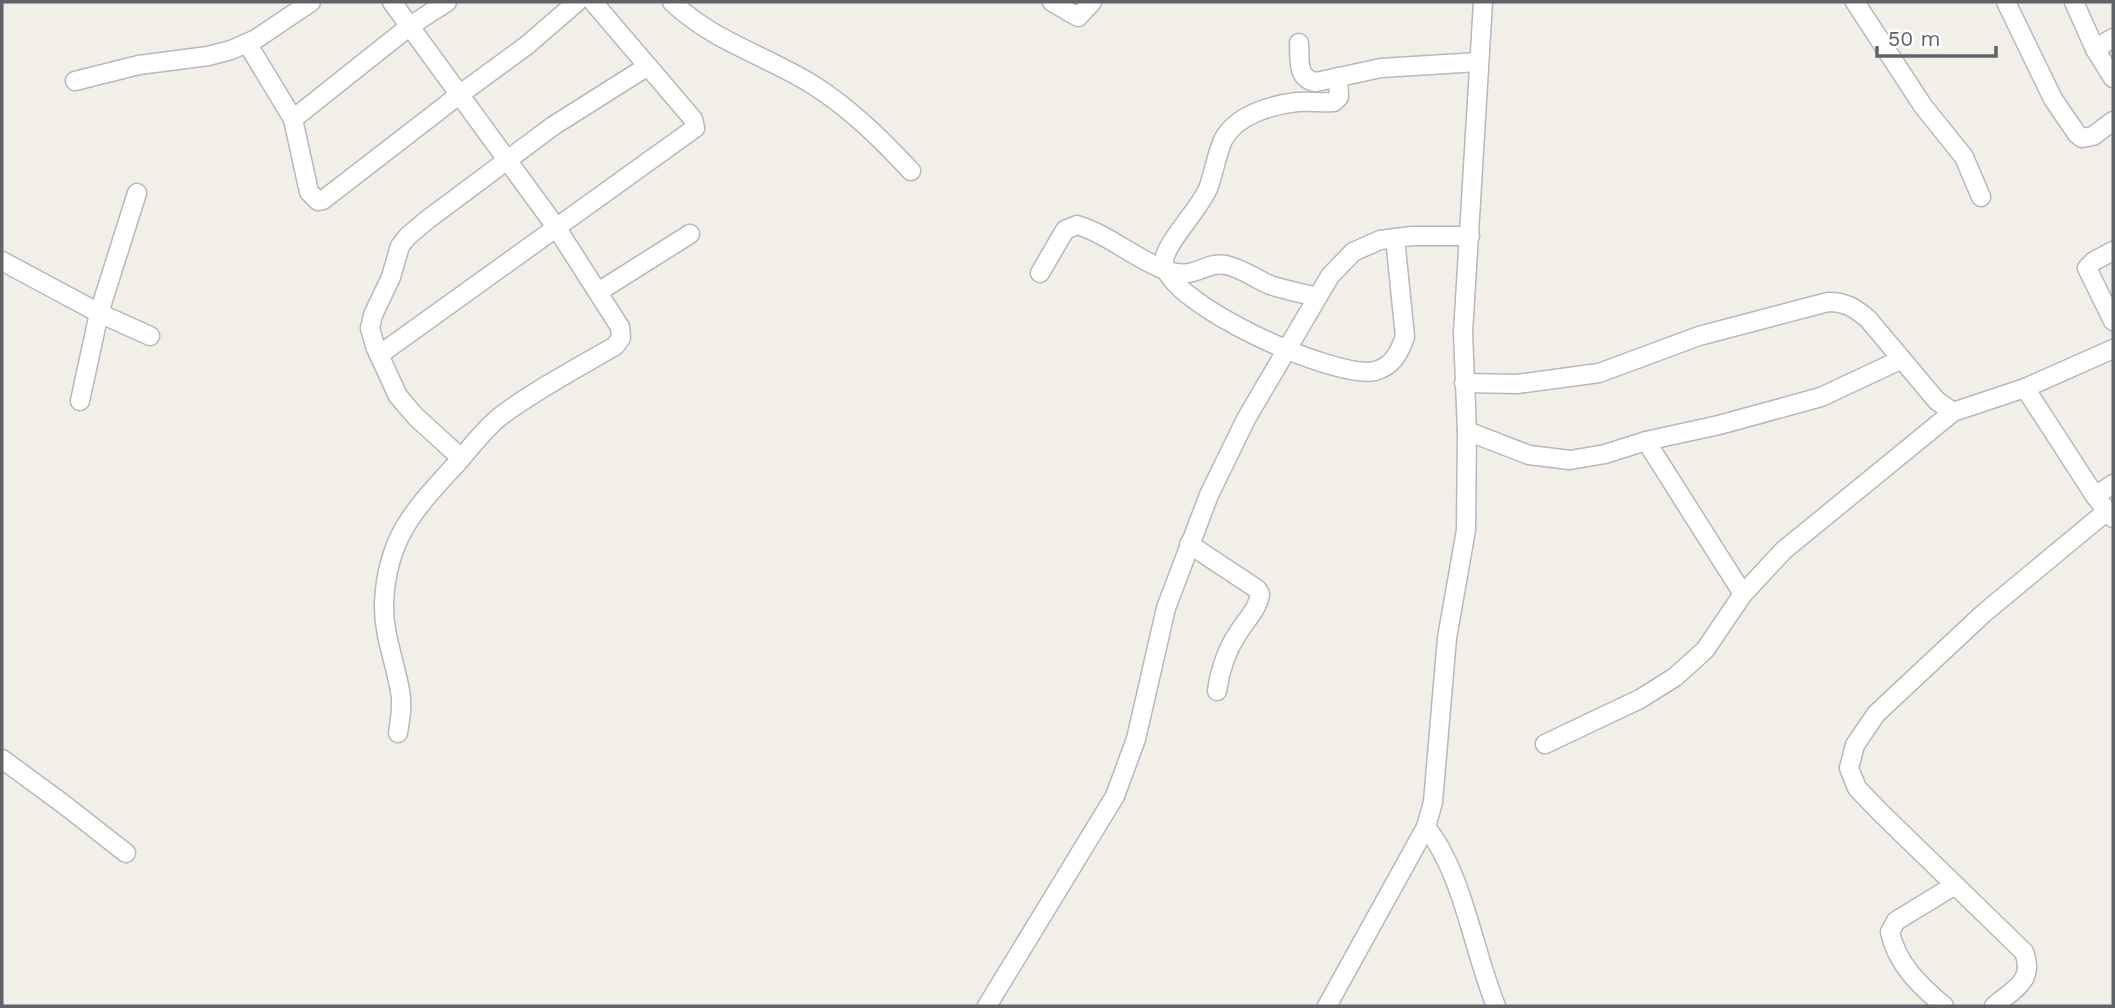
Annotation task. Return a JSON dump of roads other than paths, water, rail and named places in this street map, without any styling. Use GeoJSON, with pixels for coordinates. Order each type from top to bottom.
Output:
{"type":"FeatureCollection","features":[{"type":"Feature","properties":{"kind":"street"},"geometry":{"type":"LineString","coordinates":[[75,81],[139,65],[208,56],[247,43],[311,2]]}},
{"type":"Feature","properties":{"kind":"street"},"geometry":{"type":"LineString","coordinates":[[392,2],[555,227],[620,327],[621,338],[615,346],[499,417],[415,508],[403,527],[389,566],[384,603],[386,637],[401,693],[398,733]]}},
{"type":"Feature","properties":{"kind":"street"},"geometry":{"type":"LineString","coordinates":[[293,119],[410,26],[447,2]]}},
{"type":"Feature","properties":{"kind":"street"},"geometry":{"type":"LineString","coordinates":[[247,43],[293,119],[309,192],[318,201],[323,200],[526,46],[577,2]]}},
{"type":"Feature","properties":{"kind":"street"},"geometry":{"type":"LineString","coordinates":[[379,355],[695,128],[693,119],[593,2]]}},
{"type":"Feature","properties":{"kind":"street"},"geometry":{"type":"LineString","coordinates":[[672,2],[711,34],[809,82],[840,103],[872,130],[911,171]]}},
{"type":"Feature","properties":{"kind":"street"},"geometry":{"type":"LineString","coordinates":[[1052,2],[1077,17],[1092,2]]}},
{"type":"Feature","properties":{"kind":"street"},"geometry":{"type":"LineString","coordinates":[[1327,1006],[1426,827],[1433,802],[1447,638],[1466,530],[1467,431],[1463,333],[1483,2]]}},
{"type":"Feature","properties":{"kind":"street"},"geometry":{"type":"LineString","coordinates":[[1855,2],[1923,106],[1964,158],[1982,197]]}},
{"type":"Feature","properties":{"kind":"street"},"geometry":{"type":"LineString","coordinates":[[2006,2],[2053,99],[2077,134],[2082,138],[2093,136],[2113,121]]}},
{"type":"Feature","properties":{"kind":"street"},"geometry":{"type":"LineString","coordinates":[[2074,2],[2095,49],[2113,78]]}},
{"type":"Feature","properties":{"kind":"street"},"geometry":{"type":"LineString","coordinates":[[2095,49],[2113,38]]}},
{"type":"Feature","properties":{"kind":"street"},"geometry":{"type":"LineString","coordinates":[[1299,43],[1302,75],[1307,80],[1316,82],[1381,68],[1478,62]]}},
{"type":"Feature","properties":{"kind":"street"},"geometry":{"type":"LineString","coordinates":[[461,458],[416,417],[398,396],[370,328],[373,315],[391,278],[400,246],[427,220],[584,104],[648,66]]}},
{"type":"Feature","properties":{"kind":"street"},"geometry":{"type":"LineString","coordinates":[[1338,77],[1339,97],[1334,102],[1298,102],[1278,106],[1250,115],[1229,131],[1223,141],[1206,195],[1167,248],[1165,270],[1202,305],[1237,326],[1326,365],[1353,371],[1373,371],[1388,366],[1400,352],[1405,337],[1395,238]]}},
{"type":"Feature","properties":{"kind":"street"},"geometry":{"type":"LineString","coordinates":[[80,401],[99,313],[137,193]]}},
{"type":"Feature","properties":{"kind":"street"},"geometry":{"type":"LineString","coordinates":[[1040,273],[1065,230],[1077,225],[1165,270],[1192,274],[1224,264],[1273,286],[1317,297]]}},
{"type":"Feature","properties":{"kind":"street"},"geometry":{"type":"LineString","coordinates":[[598,292],[690,234]]}},
{"type":"Feature","properties":{"kind":"street"},"geometry":{"type":"LineString","coordinates":[[987,1006],[1115,796],[1136,740],[1166,608],[1209,495],[1246,419],[1330,276],[1353,252],[1380,240],[1470,236]]}},
{"type":"Feature","properties":{"kind":"street"},"geometry":{"type":"LineString","coordinates":[[2113,251],[2087,268],[2113,321]]}},
{"type":"Feature","properties":{"kind":"street"},"geometry":{"type":"LineString","coordinates":[[2,261],[99,313],[150,336]]}},
{"type":"Feature","properties":{"kind":"street"},"geometry":{"type":"LineString","coordinates":[[1464,383],[1517,384],[1599,373],[1699,336],[1828,302],[1842,302],[1856,308],[1868,319],[1937,401],[1953,412]]}},
{"type":"Feature","properties":{"kind":"street"},"geometry":{"type":"LineString","coordinates":[[1545,744],[1640,699],[1675,677],[1705,650],[1744,594],[1784,550],[1953,412],[2025,388],[2113,349]]}},
{"type":"Feature","properties":{"kind":"street"},"geometry":{"type":"LineString","coordinates":[[1467,431],[1529,455],[1570,460],[1605,454],[1646,441],[1719,425],[1821,397],[1900,360]]}},
{"type":"Feature","properties":{"kind":"street"},"geometry":{"type":"LineString","coordinates":[[1994,1006],[2025,978],[2029,966],[2024,952],[1857,789],[1849,768],[1855,746],[1876,714],[1984,614],[2110,514],[2095,496],[2025,388]]}},
{"type":"Feature","properties":{"kind":"street"},"geometry":{"type":"LineString","coordinates":[[1646,441],[1744,594]]}},
{"type":"Feature","properties":{"kind":"street"},"geometry":{"type":"LineString","coordinates":[[2095,496],[2113,484]]}},
{"type":"Feature","properties":{"kind":"street"},"geometry":{"type":"LineString","coordinates":[[1189,544],[1260,594],[1256,606],[1226,655],[1217,691]]}},
{"type":"Feature","properties":{"kind":"street"},"geometry":{"type":"LineString","coordinates":[[2,759],[126,853]]}},
{"type":"Feature","properties":{"kind":"street"},"geometry":{"type":"LineString","coordinates":[[1426,827],[1438,842],[1455,878],[1487,985],[1496,1006]]}},
{"type":"Feature","properties":{"kind":"street"},"geometry":{"type":"LineString","coordinates":[[1944,1006],[1920,985],[1904,966],[1893,946],[1890,932],[1896,921],[1955,885]]}}]}
